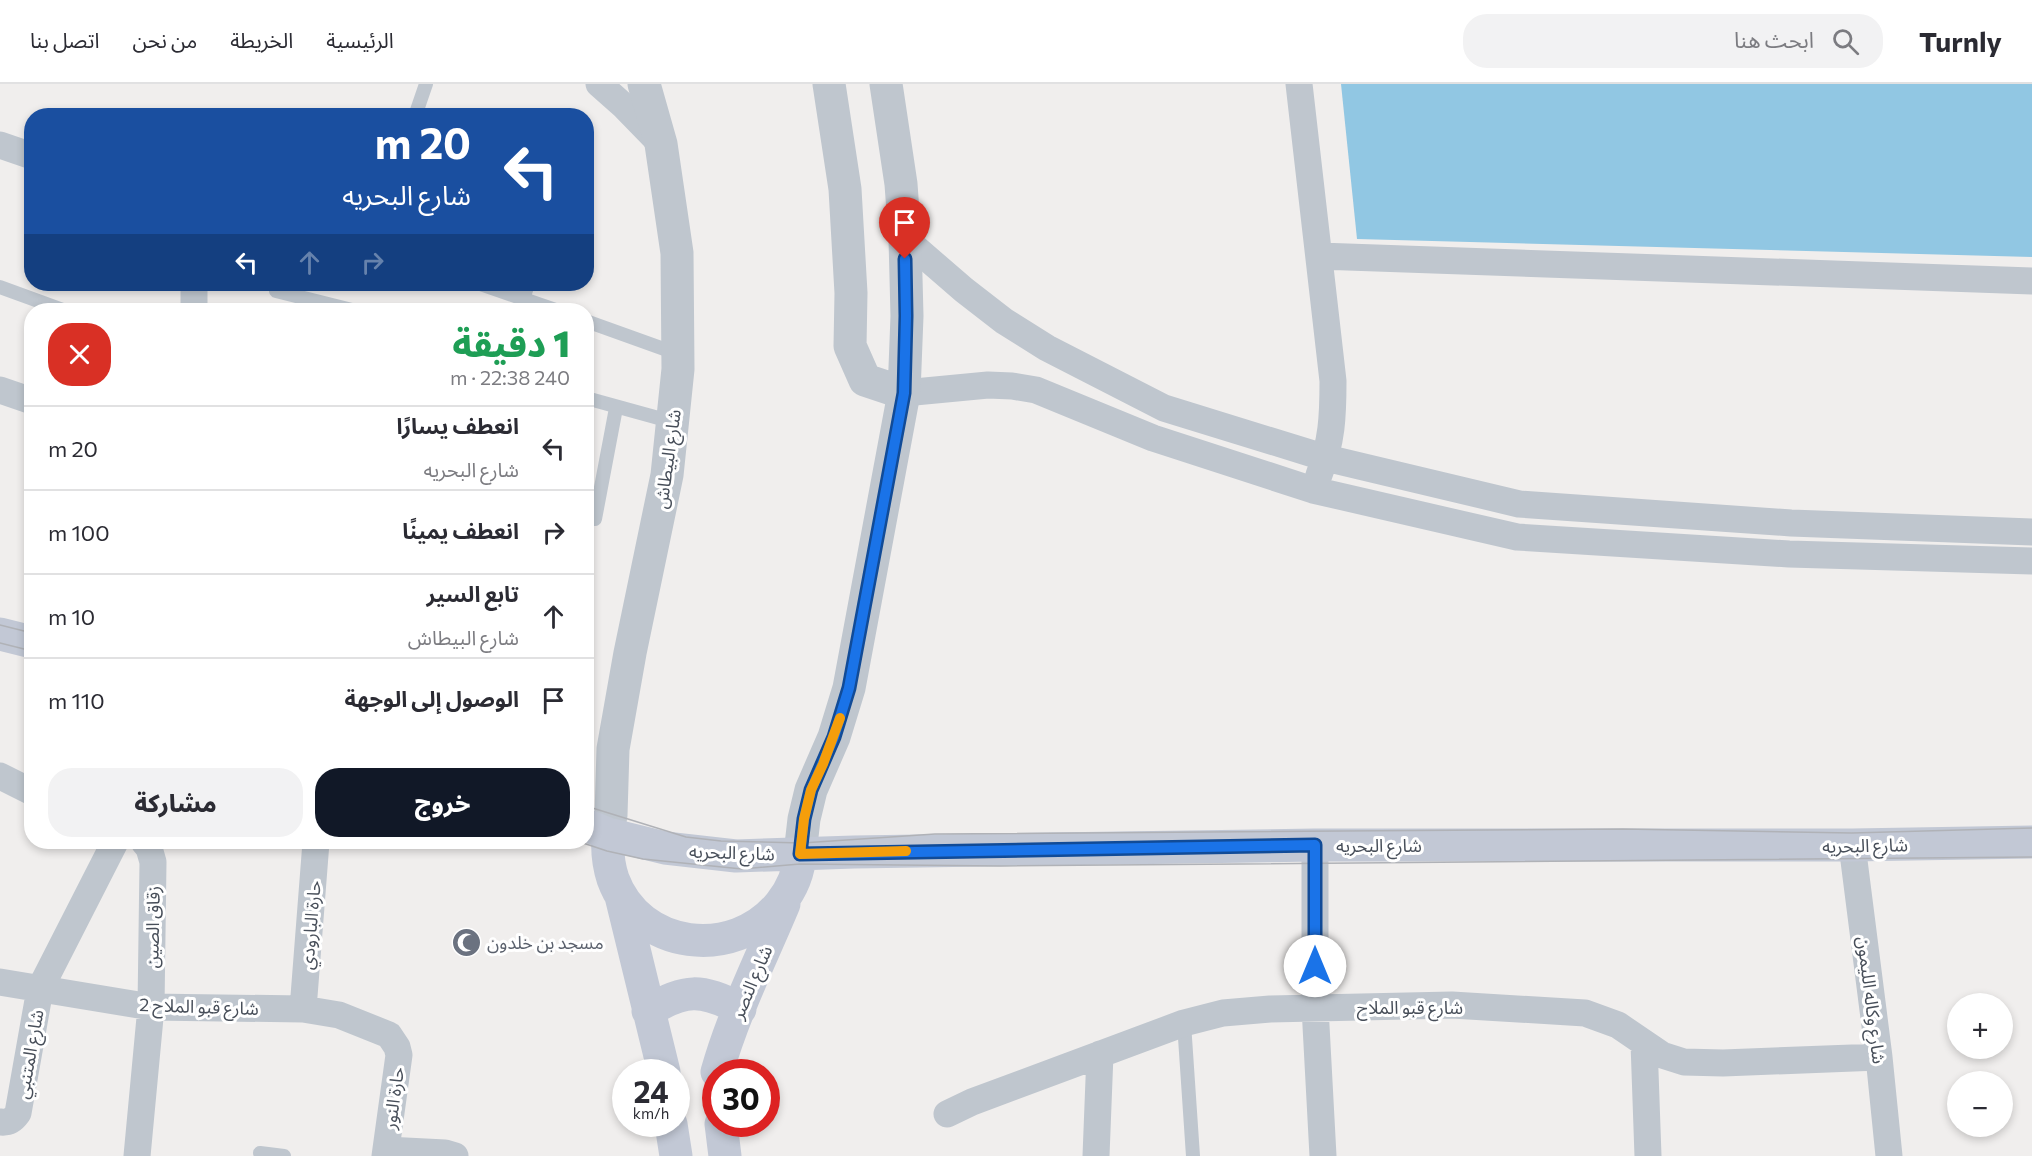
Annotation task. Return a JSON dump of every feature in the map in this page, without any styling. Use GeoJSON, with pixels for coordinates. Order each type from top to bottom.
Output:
{"type":"FeatureCollection","features":[{"type":"Feature","properties":{"kind":"main road"},"geometry":{"type":"LineString","coordinates":[[0,634],[24,640]]}},
{"type":"Feature","properties":{"kind":"main road","name":"شارع البحريه"},"geometry":{"type":"LineString","coordinates":[[597,830],[665,848],[736,856],[1315,845],[1852,845],[2032,842]]}},
{"type":"Feature","properties":{"kind":"main road"},"geometry":{"type":"LineString","coordinates":[[597,830],[607,851],[612,878],[621,895],[639,917],[663,933],[691,941],[700,941],[720,940],[747,932],[771,915],[789,892]]}},
{"type":"Feature","properties":{"kind":"main road","name":"شارع النصر"},"geometry":{"type":"LineString","coordinates":[[720,1059],[800,864],[800,854]]}},
{"type":"Feature","properties":{"kind":"main road"},"geometry":{"type":"LineString","coordinates":[[621,895],[661,1059]]}},
{"type":"Feature","properties":{"kind":"main road"},"geometry":{"type":"LineString","coordinates":[[648,1011],[669,998],[693,993],[718,997],[740,1009]]}},
{"type":"Feature","properties":{"kind":"main road"},"geometry":{"type":"LineString","coordinates":[[673,1137],[676,1156]]}},
{"type":"Feature","properties":{"kind":"main road"},"geometry":{"type":"LineString","coordinates":[[723,1137],[725,1156]]}},
{"type":"Feature","properties":{"kind":"street"},"geometry":{"type":"LineString","coordinates":[[599,84],[625,107],[660,144]]}},
{"type":"Feature","properties":{"kind":"street","name":"شارع البيطاش"},"geometry":{"type":"LineString","coordinates":[[597,830],[611,814],[613,749],[630,653],[667,475],[678,354],[677,253],[660,144],[644,84]]}},
{"type":"Feature","properties":{"kind":"street"},"geometry":{"type":"LineString","coordinates":[[829,84],[844,189],[851,293],[850,346],[865,380],[904,393],[988,385],[1036,390],[1153,438],[1313,490],[1517,537],[1790,554],[2032,561]]}},
{"type":"Feature","properties":{"kind":"street"},"geometry":{"type":"LineString","coordinates":[[800,854],[804,819],[811,790],[834,737],[849,688],[904,393],[905,239],[901,184],[886,84]]}},
{"type":"Feature","properties":{"kind":"street"},"geometry":{"type":"LineString","coordinates":[[1299,84],[1333,381],[1334,420],[1326,458],[1313,490]]}},
{"type":"Feature","properties":{"kind":"street"},"geometry":{"type":"LineString","coordinates":[[0,145],[24,153]]}},
{"type":"Feature","properties":{"kind":"street"},"geometry":{"type":"LineString","coordinates":[[905,239],[1004,321],[1058,353],[1164,408],[1326,458],[1519,504],[1791,523],[2032,532]]}},
{"type":"Feature","properties":{"kind":"street"},"geometry":{"type":"LineString","coordinates":[[1319,256],[2032,281]]}},
{"type":"Feature","properties":{"kind":"street"},"geometry":{"type":"LineString","coordinates":[[0,390],[24,398]]}},
{"type":"Feature","properties":{"kind":"street"},"geometry":{"type":"LineString","coordinates":[[1790,554],[1791,523]]}},
{"type":"Feature","properties":{"kind":"street"},"geometry":{"type":"LineString","coordinates":[[0,776],[24,788]]}},
{"type":"Feature","properties":{"kind":"street"},"geometry":{"type":"LineString","coordinates":[[1315,845],[1315,1007],[1323,1156]]}},
{"type":"Feature","properties":{"kind":"street","name":"شارع وكاله الليمون"},"geometry":{"type":"LineString","coordinates":[[1852,845],[1889,1156]]}},
{"type":"Feature","properties":{"kind":"street","name":"شارع المتنبي"},"geometry":{"type":"LineString","coordinates":[[7,1120],[21,1104],[40,989],[111,849]]}},
{"type":"Feature","properties":{"kind":"street","name":"زقاق الصين"},"geometry":{"type":"LineString","coordinates":[[137,1156],[151,1007],[153,862],[148,849]]}},
{"type":"Feature","properties":{"kind":"street","name":"حارة البارودي"},"geometry":{"type":"LineString","coordinates":[[303,1009],[315,849]]}},
{"type":"Feature","properties":{"kind":"street","name":"شارع قبو الملاح 2"},"geometry":{"type":"LineString","coordinates":[[0,982],[151,1007],[303,1009],[339,1015],[380,1030],[394,1040]]}},
{"type":"Feature","properties":{"kind":"street","name":"شارع قبو الملاح"},"geometry":{"type":"LineString","coordinates":[[947,1114],[972,1102],[1184,1023],[1223,1013],[1270,1008],[1452,1005],[1585,1013],[1618,1025],[1662,1055],[1684,1062],[1723,1063],[1879,1057]]}},
{"type":"Feature","properties":{"kind":"street","name":"حارة النور"},"geometry":{"type":"LineString","coordinates":[[386,1153],[399,1055],[394,1040]]}},
{"type":"Feature","properties":{"kind":"street"},"geometry":{"type":"LineString","coordinates":[[1644,1043],[1648,1156]]}},
{"type":"Feature","properties":{"kind":"street"},"geometry":{"type":"LineString","coordinates":[[1096,1156],[1100,1054]]}},
{"type":"Feature","properties":{"kind":"street"},"geometry":{"type":"LineString","coordinates":[[386,1153],[445,1153],[455,1156]]}},
{"type":"Feature","properties":{"kind":"lane"},"geometry":{"type":"LineString","coordinates":[[418,108],[426,84]]}},
{"type":"Feature","properties":{"kind":"lane"},"geometry":{"type":"LineString","coordinates":[[0,287],[44,303]]}},
{"type":"Feature","properties":{"kind":"lane"},"geometry":{"type":"LineString","coordinates":[[276,291],[324,303]]}},
{"type":"Feature","properties":{"kind":"lane"},"geometry":{"type":"LineString","coordinates":[[500,291],[535,303]]}},
{"type":"Feature","properties":{"kind":"lane"},"geometry":{"type":"LineString","coordinates":[[523,299],[526,291]]}},
{"type":"Feature","properties":{"kind":"lane"},"geometry":{"type":"LineString","coordinates":[[594,324],[678,354]]}},
{"type":"Feature","properties":{"kind":"lane"},"geometry":{"type":"LineString","coordinates":[[594,401],[673,422]]}},
{"type":"Feature","properties":{"kind":"lane"},"geometry":{"type":"LineString","coordinates":[[595,519],[616,408]]}},
{"type":"Feature","properties":{"kind":"lane"},"geometry":{"type":"LineString","coordinates":[[1184,1023],[1193,1156]]}},
{"type":"Feature","properties":{"kind":"lane"},"geometry":{"type":"LineString","coordinates":[[260,1153],[284,1156]]}},
{"type":"Feature","properties":{"kind":"water"},"geometry":{"type":"Polygon","coordinates":[[[1341,84],[2032,84],[2032,257],[1357,239],[1341,84]]]}},
{"type":"Feature","properties":{"kind":"tram line"},"geometry":{"type":"LineString","coordinates":[[0,625],[24,631]]}},
{"type":"Feature","properties":{"kind":"tram line"},"geometry":{"type":"LineString","coordinates":[[0,643],[24,649]]}},
{"type":"Feature","properties":{"kind":"tram line"},"geometry":{"type":"LineString","coordinates":[[594,808],[686,837],[721,841],[802,843],[935,834],[1623,829],[1852,833],[2032,828]]}},
{"type":"Feature","properties":{"kind":"tram line"},"geometry":{"type":"LineString","coordinates":[[594,847],[643,859],[742,869],[800,864],[1000,866],[2032,857]]}},
{"type":"Feature","properties":{"kind":"slow traffic"},"geometry":{"type":"LineString","coordinates":[[840,718],[811,790],[804,819],[800,854],[906,851]]}},
{"type":"Feature","properties":{"kind":"place","name":"مسجد بن خلدون"},"geometry":{"type":"Point","coordinates":[466,942]}},
{"type":"Feature","properties":{"kind":"route"},"geometry":{"type":"LineString","coordinates":[[905,259],[904,393],[849,688],[834,737],[811,790],[804,819],[800,854],[1315,845],[1315,966]]}}]}
